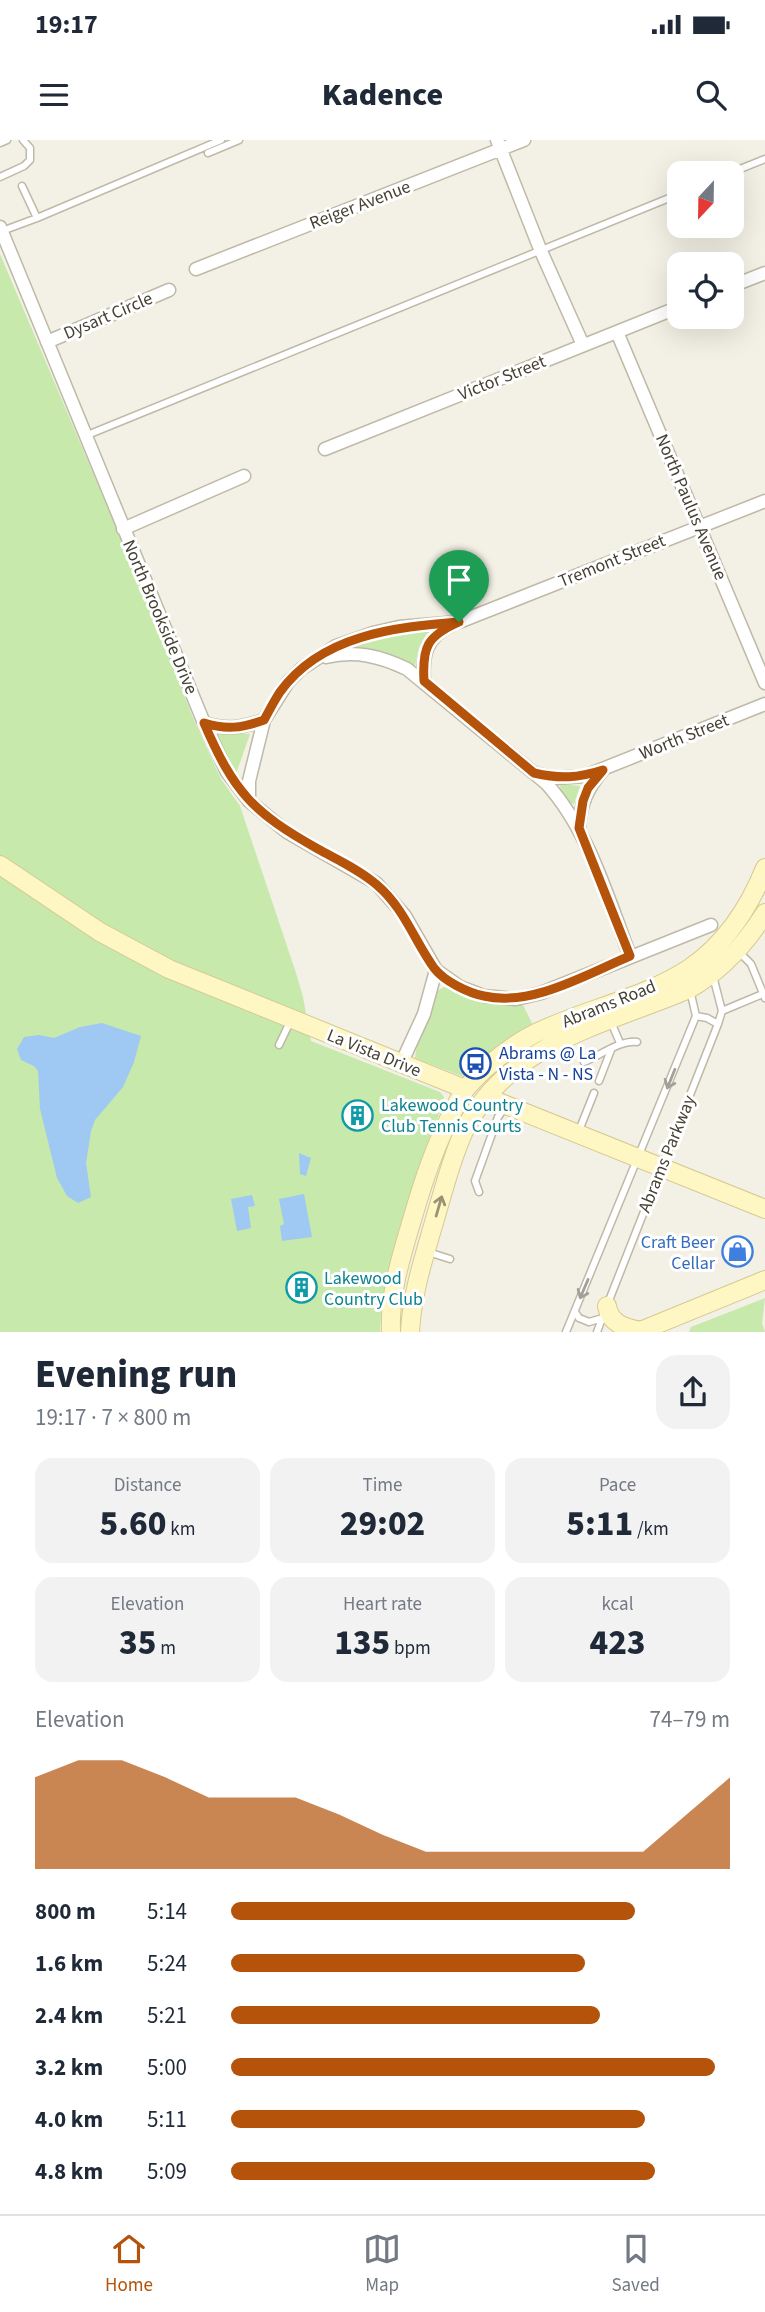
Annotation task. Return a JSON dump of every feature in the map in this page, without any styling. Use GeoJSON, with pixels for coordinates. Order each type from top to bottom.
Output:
{"type":"FeatureCollection","features":[{"type":"Feature","properties":{"kind":"main road","name":"La Vista Drive"},"geometry":{"type":"LineString","coordinates":[[0,865],[135,952],[169,969],[465,1089]]}},
{"type":"Feature","properties":{"kind":"main road","name":"Abrams Road"},"geometry":{"type":"LineString","coordinates":[[391,1332],[391,1303],[431,1159],[465,1089],[500,1056],[534,1034],[654,986],[689,968],[722,940],[738,921],[765,868]]}},
{"type":"Feature","properties":{"kind":"main road"},"geometry":{"type":"LineString","coordinates":[[689,989],[696,975],[733,942],[750,917],[751,900]]}},
{"type":"Feature","properties":{"kind":"main road","name":"Abrams Road"},"geometry":{"type":"LineString","coordinates":[[410,1332],[414,1299],[457,1147],[486,1097],[507,1075],[536,1052],[689,989],[712,974],[738,951],[765,913]]}},
{"type":"Feature","properties":{"kind":"main road","name":"La Vista Drive"},"geometry":{"type":"LineString","coordinates":[[486,1097],[765,1209]]}},
{"type":"Feature","properties":{"kind":"main road"},"geometry":{"type":"LineString","coordinates":[[405,1245],[426,1252]]}},
{"type":"Feature","properties":{"kind":"main road"},"geometry":{"type":"LineString","coordinates":[[605,1312],[618,1324],[639,1331],[765,1280]]}},
{"type":"Feature","properties":{"kind":"street","name":"Reiger Avenue"},"geometry":{"type":"LineString","coordinates":[[196,269],[499,145],[524,140]]}},
{"type":"Feature","properties":{"kind":"street"},"geometry":{"type":"LineString","coordinates":[[499,145],[540,249],[583,345]]}},
{"type":"Feature","properties":{"kind":"street","name":"North Brookside Drive"},"geometry":{"type":"LineString","coordinates":[[1,229],[204,723],[227,772],[249,801],[287,832],[376,883],[405,916],[436,970],[474,993],[516,999],[541,993],[630,956]]}},
{"type":"Feature","properties":{"kind":"street"},"geometry":{"type":"LineString","coordinates":[[744,281],[765,273]]}},
{"type":"Feature","properties":{"kind":"street","name":"Dysart Circle"},"geometry":{"type":"LineString","coordinates":[[47,342],[169,290]]}},
{"type":"Feature","properties":{"kind":"street","name":"Victor Street"},"geometry":{"type":"LineString","coordinates":[[325,449],[667,312]]}},
{"type":"Feature","properties":{"kind":"street","name":"North Paulus Avenue"},"geometry":{"type":"LineString","coordinates":[[618,332],[765,683]]}},
{"type":"Feature","properties":{"kind":"street"},"geometry":{"type":"LineString","coordinates":[[123,529],[244,476]]}},
{"type":"Feature","properties":{"kind":"street","name":"Tremont Street"},"geometry":{"type":"LineString","coordinates":[[424,681],[423,661],[431,639],[441,630],[765,501]]}},
{"type":"Feature","properties":{"kind":"street","name":"Tremont Street"},"geometry":{"type":"LineString","coordinates":[[249,801],[249,781],[264,720],[288,682],[336,646],[373,633],[399,627],[459,622]]}},
{"type":"Feature","properties":{"kind":"street"},"geometry":{"type":"LineString","coordinates":[[316,660],[341,654],[372,656],[392,662],[424,681],[534,773],[559,798],[579,828],[630,956],[711,925]]}},
{"type":"Feature","properties":{"kind":"street","name":"Worth Street"},"geometry":{"type":"LineString","coordinates":[[534,773],[571,779],[603,770],[765,704]]}},
{"type":"Feature","properties":{"kind":"street"},"geometry":{"type":"LineString","coordinates":[[204,723],[236,729],[264,720]]}},
{"type":"Feature","properties":{"kind":"street"},"geometry":{"type":"LineString","coordinates":[[579,828],[588,788],[603,770]]}},
{"type":"Feature","properties":{"kind":"street"},"geometry":{"type":"LineString","coordinates":[[401,1064],[424,1014],[436,970]]}},
{"type":"Feature","properties":{"kind":"street","name":"La Vista Drive"},"geometry":{"type":"LineString","coordinates":[[465,1089],[486,1097]]}},
{"type":"Feature","properties":{"kind":"lane"},"geometry":{"type":"LineString","coordinates":[[0,142],[7,140]]}},
{"type":"Feature","properties":{"kind":"lane"},"geometry":{"type":"LineString","coordinates":[[0,177],[24,166],[30,160],[30,148],[23,140]]}},
{"type":"Feature","properties":{"kind":"lane"},"geometry":{"type":"LineString","coordinates":[[1,229],[37,218],[221,140]]}},
{"type":"Feature","properties":{"kind":"lane"},"geometry":{"type":"LineString","coordinates":[[208,153],[239,140]]}},
{"type":"Feature","properties":{"kind":"lane"},"geometry":{"type":"LineString","coordinates":[[744,167],[765,159]]}},
{"type":"Feature","properties":{"kind":"lane"},"geometry":{"type":"LineString","coordinates":[[22,186],[37,218]]}},
{"type":"Feature","properties":{"kind":"lane"},"geometry":{"type":"LineString","coordinates":[[85,436],[667,199]]}},
{"type":"Feature","properties":{"kind":"lane"},"geometry":{"type":"LineString","coordinates":[[712,974],[722,1011],[764,995],[751,964],[738,951]]}},
{"type":"Feature","properties":{"kind":"lane"},"geometry":{"type":"LineString","coordinates":[[689,989],[696,1016],[718,1024]]}},
{"type":"Feature","properties":{"kind":"lane","name":"Abrams Parkway"},"geometry":{"type":"LineString","coordinates":[[597,1332],[722,1011]]}},
{"type":"Feature","properties":{"kind":"lane","name":"Abrams Parkway"},"geometry":{"type":"LineString","coordinates":[[566,1332],[696,1016]]}},
{"type":"Feature","properties":{"kind":"lane"},"geometry":{"type":"LineString","coordinates":[[279,1045],[291,1020]]}},
{"type":"Feature","properties":{"kind":"lane"},"geometry":{"type":"LineString","coordinates":[[610,1021],[620,1043]]}},
{"type":"Feature","properties":{"kind":"lane"},"geometry":{"type":"LineString","coordinates":[[584,1062],[620,1043],[637,1042]]}},
{"type":"Feature","properties":{"kind":"lane"},"geometry":{"type":"LineString","coordinates":[[599,1081],[611,1050]]}},
{"type":"Feature","properties":{"kind":"lane"},"geometry":{"type":"LineString","coordinates":[[578,1134],[594,1093]]}},
{"type":"Feature","properties":{"kind":"lane"},"geometry":{"type":"LineString","coordinates":[[479,1192],[475,1181],[498,1116],[507,1105]]}},
{"type":"Feature","properties":{"kind":"lane"},"geometry":{"type":"LineString","coordinates":[[426,1252],[450,1259]]}},
{"type":"Feature","properties":{"kind":"lane"},"geometry":{"type":"LineString","coordinates":[[575,1312],[579,1318],[589,1322],[605,1312]]}},
{"type":"Feature","properties":{"kind":"green space"},"geometry":{"type":"Polygon","coordinates":[[[0,254],[129,558],[194,720],[221,779],[240,806],[296,973],[311,1041],[440,1092],[444,1097],[414,1182],[393,1256],[384,1293],[380,1332],[0,1332],[0,254]]]}},
{"type":"Feature","properties":{"kind":"green space"},"geometry":{"type":"Polygon","coordinates":[[[429,630],[419,647],[415,666],[382,653],[354,647],[380,636],[429,630]]]}},
{"type":"Feature","properties":{"kind":"green space"},"geometry":{"type":"Polygon","coordinates":[[[215,732],[250,734],[236,774],[233,775],[215,732]]]}},
{"type":"Feature","properties":{"kind":"green space"},"geometry":{"type":"Polygon","coordinates":[[[561,784],[580,786],[574,804],[563,797],[561,784]]]}},
{"type":"Feature","properties":{"kind":"green space"},"geometry":{"type":"Polygon","coordinates":[[[444,987],[522,1003],[534,1027],[499,1044],[464,1077],[415,1058],[417,1044],[437,991],[444,987]]]}},
{"type":"Feature","properties":{"kind":"green space"},"geometry":{"type":"Polygon","coordinates":[[[765,1298],[762,1323],[765,1332],[689,1332],[691,1327],[765,1298]]]}},
{"type":"Feature","properties":{"kind":"water"},"geometry":{"type":"Polygon","coordinates":[[[102,1023],[141,1036],[123,1087],[95,1120],[86,1163],[91,1197],[78,1203],[67,1196],[57,1178],[40,1109],[38,1071],[21,1060],[17,1049],[24,1037],[39,1035],[54,1038],[80,1027],[102,1023]]]}},
{"type":"Feature","properties":{"kind":"water"},"geometry":{"type":"Polygon","coordinates":[[[299,1153],[311,1158],[306,1176],[300,1174],[299,1153]]]}},
{"type":"Feature","properties":{"kind":"water"},"geometry":{"type":"Polygon","coordinates":[[[304,1194],[312,1237],[282,1241],[280,1226],[284,1224],[279,1199],[304,1194]]]}},
{"type":"Feature","properties":{"kind":"water"},"geometry":{"type":"Polygon","coordinates":[[[252,1195],[255,1206],[248,1207],[251,1228],[237,1231],[231,1199],[252,1195]]]}},
{"type":"Feature","properties":{"kind":"place","name":"Abrams @ La Vista - N - NS"},"geometry":{"type":"Point","coordinates":[476,1063]}},
{"type":"Feature","properties":{"kind":"place","name":"Lakewood Country Club Tennis Courts"},"geometry":{"type":"Point","coordinates":[358,1115]}},
{"type":"Feature","properties":{"kind":"place","name":"Craft Beer Cellar"},"geometry":{"type":"Point","coordinates":[738,1252]}},
{"type":"Feature","properties":{"kind":"place","name":"Lakewood Country Club"},"geometry":{"type":"Point","coordinates":[301,1288]}},
{"type":"Feature","properties":{"kind":"route"},"geometry":{"type":"LineString","coordinates":[[459,622],[441,630],[431,639],[423,661],[424,681],[534,773],[571,779],[603,770],[588,788],[580,810],[579,828],[630,956],[541,993],[516,999],[474,993],[460,987],[436,970],[405,916],[376,883],[287,832],[249,801],[227,772],[204,723],[236,729],[264,720],[279,693],[301,669],[336,646],[355,638],[399,627],[459,622]]}}]}
